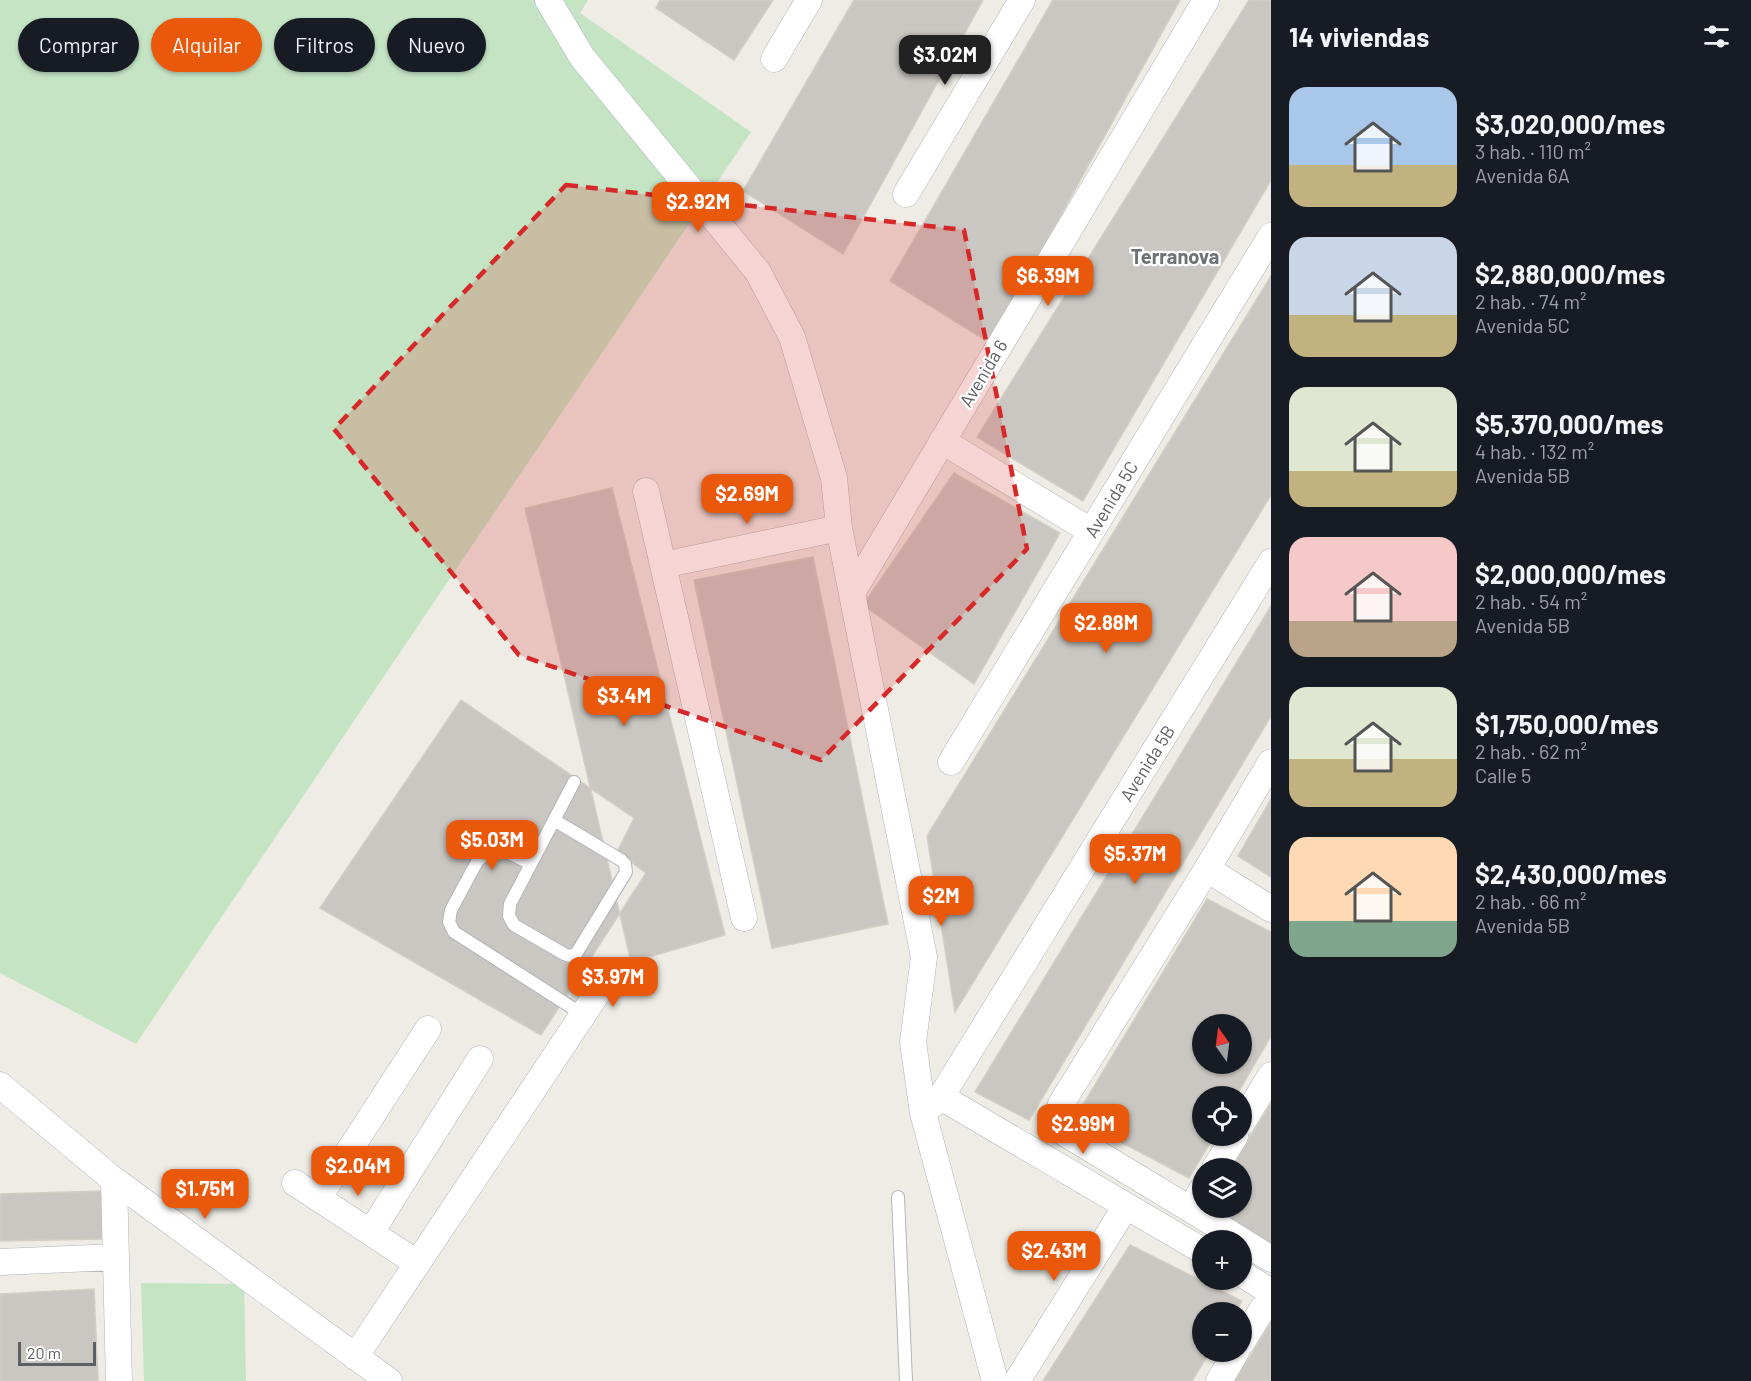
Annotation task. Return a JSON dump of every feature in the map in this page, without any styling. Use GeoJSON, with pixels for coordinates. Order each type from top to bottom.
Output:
{"type":"FeatureCollection","features":[{"type":"Feature","properties":{"kind":"street"},"geometry":{"type":"LineString","coordinates":[[548,0],[582,57],[758,272],[792,337],[834,478],[839,528],[924,957],[913,1042],[932,1105],[995,1381]]}},
{"type":"Feature","properties":{"kind":"street"},"geometry":{"type":"LineString","coordinates":[[774,59],[809,0]]}},
{"type":"Feature","properties":{"kind":"street"},"geometry":{"type":"LineString","coordinates":[[906,194],[1022,0]]}},
{"type":"Feature","properties":{"kind":"street","name":"Avenida 6"},"geometry":{"type":"LineString","coordinates":[[853,591],[1206,0]]}},
{"type":"Feature","properties":{"kind":"street","name":"Avenida 5C"},"geometry":{"type":"LineString","coordinates":[[951,762],[1271,236]]}},
{"type":"Feature","properties":{"kind":"street"},"geometry":{"type":"LineString","coordinates":[[942,441],[1091,531]]}},
{"type":"Feature","properties":{"kind":"street"},"geometry":{"type":"LineString","coordinates":[[646,490],[744,918]]}},
{"type":"Feature","properties":{"kind":"street"},"geometry":{"type":"LineString","coordinates":[[663,565],[839,528]]}},
{"type":"Feature","properties":{"kind":"street","name":"Avenida 5B"},"geometry":{"type":"LineString","coordinates":[[932,1105],[1271,562]]}},
{"type":"Feature","properties":{"kind":"street"},"geometry":{"type":"LineString","coordinates":[[1192,1196],[1061,1131],[1058,1118],[1061,1104],[1208,869],[1271,762]]}},
{"type":"Feature","properties":{"kind":"street"},"geometry":{"type":"LineString","coordinates":[[1208,869],[1271,909]]}},
{"type":"Feature","properties":{"kind":"street"},"geometry":{"type":"LineString","coordinates":[[355,1357],[608,977]]}},
{"type":"Feature","properties":{"kind":"street"},"geometry":{"type":"LineString","coordinates":[[319,1197],[428,1029]]}},
{"type":"Feature","properties":{"kind":"street"},"geometry":{"type":"LineString","coordinates":[[371,1232],[480,1059]]}},
{"type":"Feature","properties":{"kind":"street"},"geometry":{"type":"LineString","coordinates":[[1252,1106],[1271,1075]]}},
{"type":"Feature","properties":{"kind":"street"},"geometry":{"type":"LineString","coordinates":[[6,1095],[114,1180],[388,1381]]}},
{"type":"Feature","properties":{"kind":"street"},"geometry":{"type":"LineString","coordinates":[[932,1105],[1126,1206],[1192,1245]]}},
{"type":"Feature","properties":{"kind":"street"},"geometry":{"type":"LineString","coordinates":[[114,1180],[119,1381]]}},
{"type":"Feature","properties":{"kind":"street"},"geometry":{"type":"LineString","coordinates":[[295,1183],[417,1263]]}},
{"type":"Feature","properties":{"kind":"street"},"geometry":{"type":"LineString","coordinates":[[1017,1381],[1126,1206]]}},
{"type":"Feature","properties":{"kind":"street"},"geometry":{"type":"LineString","coordinates":[[1218,1218],[1230,1230]]}},
{"type":"Feature","properties":{"kind":"street"},"geometry":{"type":"LineString","coordinates":[[1252,1247],[1271,1259]]}},
{"type":"Feature","properties":{"kind":"street"},"geometry":{"type":"LineString","coordinates":[[0,1262],[116,1257]]}},
{"type":"Feature","properties":{"kind":"street"},"geometry":{"type":"LineString","coordinates":[[1252,1281],[1271,1293],[1252,1325]]}},
{"type":"Feature","properties":{"kind":"street"},"geometry":{"type":"LineString","coordinates":[[1218,1381],[1230,1362]]}},
{"type":"Feature","properties":{"kind":"lane"},"geometry":{"type":"LineString","coordinates":[[554,820],[621,860],[625,864],[626,872],[576,954],[570,956],[514,925],[509,916],[510,904],[554,820],[574,782]]}},
{"type":"Feature","properties":{"kind":"lane"},"geometry":{"type":"LineString","coordinates":[[531,864],[503,850],[489,853],[478,860],[451,910],[449,922],[454,932],[582,1014]]}},
{"type":"Feature","properties":{"kind":"lane"},"geometry":{"type":"LineString","coordinates":[[898,1197],[906,1381]]}},
{"type":"Feature","properties":{"kind":"highlighted area"},"geometry":{"type":"Polygon","coordinates":[[[566,185],[964,230],[1027,549],[821,760],[519,655],[334,429],[566,185]]]}},
{"type":"Feature","properties":{"kind":"green space"},"geometry":{"type":"Polygon","coordinates":[[[0,0],[588,0],[580,13],[751,132],[136,1044],[0,973],[0,0]]]}},
{"type":"Feature","properties":{"kind":"green space"},"geometry":{"type":"Polygon","coordinates":[[[141,1283],[244,1284],[246,1381],[144,1381],[141,1283]]]}},
{"type":"Feature","properties":{"kind":"building"},"geometry":{"type":"Polygon","coordinates":[[[660,0],[773,0],[734,60],[656,8],[660,0]]]}},
{"type":"Feature","properties":{"kind":"building"},"geometry":{"type":"Polygon","coordinates":[[[854,0],[983,0],[843,254],[743,191],[854,0]]]}},
{"type":"Feature","properties":{"kind":"building"},"geometry":{"type":"Polygon","coordinates":[[[1053,0],[1180,0],[990,343],[890,281],[1053,0]]]}},
{"type":"Feature","properties":{"kind":"building"},"geometry":{"type":"Polygon","coordinates":[[[1249,0],[1271,0],[1271,180],[1083,501],[977,437],[1249,0]]]}},
{"type":"Feature","properties":{"kind":"building"},"geometry":{"type":"Polygon","coordinates":[[[1271,276],[1271,495],[955,1012],[927,836],[1271,276]]]}},
{"type":"Feature","properties":{"kind":"building"},"geometry":{"type":"Polygon","coordinates":[[[954,473],[1060,533],[974,684],[863,605],[954,473]]]}},
{"type":"Feature","properties":{"kind":"building"},"geometry":{"type":"Polygon","coordinates":[[[612,488],[725,935],[631,962],[525,508],[612,488]]]}},
{"type":"Feature","properties":{"kind":"building"},"geometry":{"type":"Polygon","coordinates":[[[813,557],[888,924],[772,948],[694,580],[813,557]]]}},
{"type":"Feature","properties":{"kind":"building"},"geometry":{"type":"Polygon","coordinates":[[[1271,606],[1271,716],[1029,1120],[975,1092],[1271,606]]]}},
{"type":"Feature","properties":{"kind":"building"},"geometry":{"type":"Polygon","coordinates":[[[461,700],[634,818],[617,852],[646,873],[541,1035],[320,908],[461,700]]]}},
{"type":"Feature","properties":{"kind":"building"},"geometry":{"type":"Polygon","coordinates":[[[1271,799],[1271,877],[1238,856],[1271,799]]]}},
{"type":"Feature","properties":{"kind":"building"},"geometry":{"type":"Polygon","coordinates":[[[1207,899],[1271,932],[1271,1036],[1252,1069],[1252,1014],[1192,1014],[1192,1074],[1249,1074],[1242,1086],[1192,1086],[1192,1146],[1208,1146],[1201,1158],[1192,1158],[1192,1173],[1189,1178],[1075,1118],[1207,899]]]}},
{"type":"Feature","properties":{"kind":"building"},"geometry":{"type":"Polygon","coordinates":[[[1271,1103],[1271,1245],[1252,1234],[1252,1230],[1245,1230],[1224,1218],[1252,1218],[1252,1158],[1237,1158],[1245,1146],[1252,1146],[1252,1134],[1271,1103]]]}},
{"type":"Feature","properties":{"kind":"building"},"geometry":{"type":"Polygon","coordinates":[[[102,1191],[102,1239],[0,1241],[0,1194],[102,1191]]]}},
{"type":"Feature","properties":{"kind":"building"},"geometry":{"type":"Polygon","coordinates":[[[1130,1245],[1192,1276],[1192,1290],[1220,1290],[1242,1301],[1192,1302],[1192,1362],[1204,1362],[1192,1381],[1043,1381],[1130,1245]]]}},
{"type":"Feature","properties":{"kind":"building"},"geometry":{"type":"Polygon","coordinates":[[[94,1289],[98,1381],[0,1381],[0,1294],[94,1289]]]}},
{"type":"Feature","properties":{"kind":"building"},"geometry":{"type":"Polygon","coordinates":[[[1270,1324],[1271,1381],[1235,1381],[1247,1362],[1252,1362],[1252,1353],[1270,1324]]]}},
{"type":"Feature","properties":{"kind":"district","name":"Terranova"},"geometry":{"type":"Point","coordinates":[1175,256]}}]}
